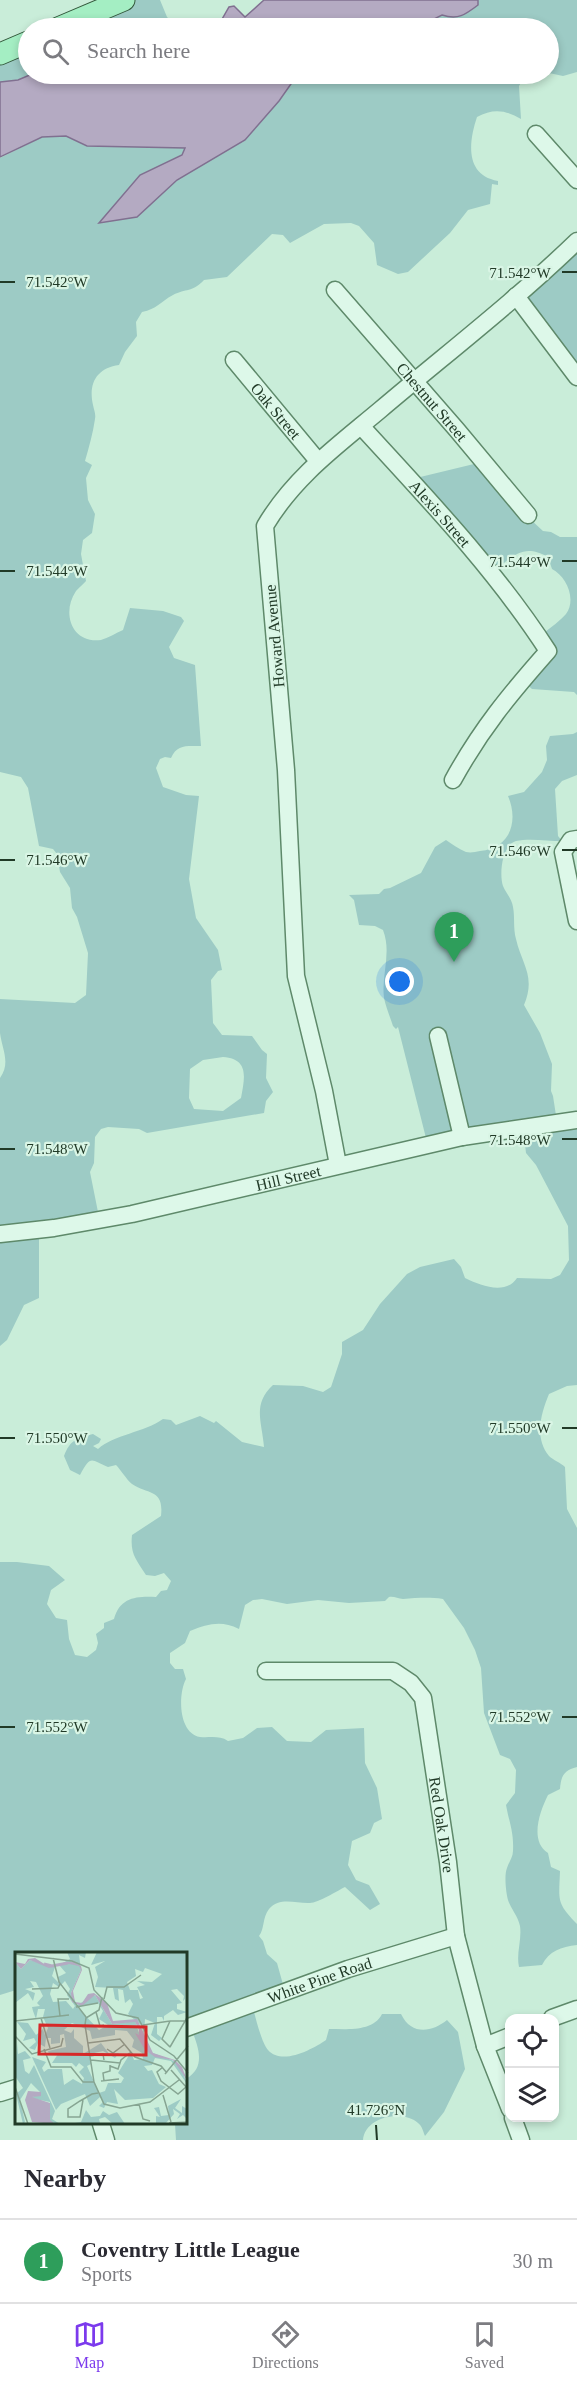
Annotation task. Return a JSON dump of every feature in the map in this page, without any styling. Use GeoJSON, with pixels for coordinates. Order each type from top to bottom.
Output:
{"type":"FeatureCollection","features":[{"type":"Feature","properties":{"kind":"main road"},"geometry":{"type":"LineString","coordinates":[[82,18],[124,0]]}},
{"type":"Feature","properties":{"kind":"main road"},"geometry":{"type":"LineString","coordinates":[[0,54],[18,46]]}},
{"type":"Feature","properties":{"kind":"street"},"geometry":{"type":"LineString","coordinates":[[536,134],[577,180]]}},
{"type":"Feature","properties":{"kind":"street","name":"Howard Avenue"},"geometry":{"type":"LineString","coordinates":[[338,1165],[324,1091],[296,976],[286,770],[265,526],[280,500],[318,461],[516,296],[577,241]]}},
{"type":"Feature","properties":{"kind":"street","name":"Chestnut Street"},"geometry":{"type":"LineString","coordinates":[[335,290],[528,515]]}},
{"type":"Feature","properties":{"kind":"street"},"geometry":{"type":"LineString","coordinates":[[516,296],[577,377]]}},
{"type":"Feature","properties":{"kind":"street","name":"Oak Street"},"geometry":{"type":"LineString","coordinates":[[234,360],[318,461]]}},
{"type":"Feature","properties":{"kind":"street","name":"Alexis Street"},"geometry":{"type":"LineString","coordinates":[[361,426],[481,559],[520,608],[548,651],[510,693],[475,740],[453,780]]}},
{"type":"Feature","properties":{"kind":"street"},"geometry":{"type":"LineString","coordinates":[[577,839],[571,840],[562,852],[577,921]]}},
{"type":"Feature","properties":{"kind":"street"},"geometry":{"type":"LineString","coordinates":[[438,1036],[462,1137]]}},
{"type":"Feature","properties":{"kind":"street","name":"Hill Street"},"geometry":{"type":"LineString","coordinates":[[0,1234],[54,1228],[132,1214],[462,1137],[577,1120]]}},
{"type":"Feature","properties":{"kind":"street","name":"Red Oak Drive"},"geometry":{"type":"LineString","coordinates":[[266,1671],[393,1671],[411,1683],[423,1698],[448,1862],[456,1936],[485,2046],[505,2096]]}},
{"type":"Feature","properties":{"kind":"street","name":"White Pine Road"},"geometry":{"type":"LineString","coordinates":[[188,2027],[348,1969],[456,1936]]}},
{"type":"Feature","properties":{"kind":"street"},"geometry":{"type":"LineString","coordinates":[[559,2016],[577,2009]]}},
{"type":"Feature","properties":{"kind":"street"},"geometry":{"type":"LineString","coordinates":[[485,2046],[505,2038]]}},
{"type":"Feature","properties":{"kind":"street"},"geometry":{"type":"LineString","coordinates":[[0,2093],[15,2088]]}},
{"type":"Feature","properties":{"kind":"street"},"geometry":{"type":"LineString","coordinates":[[514,2122],[521,2140]]}},
{"type":"Feature","properties":{"kind":"street"},"geometry":{"type":"LineString","coordinates":[[101,2125],[106,2140]]}},
{"type":"Feature","properties":{"kind":"shaded area"},"geometry":{"type":"Polygon","coordinates":[[[124,0],[160,0],[168,18],[81,18],[124,0]]]}},
{"type":"Feature","properties":{"kind":"shaded area"},"geometry":{"type":"Polygon","coordinates":[[[264,0],[478,0],[478,5],[461,16],[453,17],[442,15],[436,18],[223,18],[229,7],[234,6],[245,17],[264,0]]]}},
{"type":"Feature","properties":{"kind":"shaded area"},"geometry":{"type":"Polygon","coordinates":[[[478,0],[577,0],[577,72],[559,75],[559,18],[426,18],[478,5],[478,0]]]}},
{"type":"Feature","properties":{"kind":"shaded area"},"geometry":{"type":"Polygon","coordinates":[[[18,45],[18,80],[0,82],[0,53],[18,45]]]}},
{"type":"Feature","properties":{"kind":"shaded area"},"geometry":{"type":"Polygon","coordinates":[[[18,80],[18,84],[291,84],[245,140],[177,180],[137,217],[99,223],[140,175],[182,155],[185,148],[87,146],[66,136],[42,137],[0,157],[0,82],[18,80]]]}},
{"type":"Feature","properties":{"kind":"shaded area"},"geometry":{"type":"Polygon","coordinates":[[[271,84],[520,84],[521,119],[499,111],[489,112],[477,117],[472,136],[474,164],[487,178],[498,181],[498,185],[492,184],[490,204],[468,210],[450,233],[408,272],[398,274],[377,265],[374,243],[359,226],[351,223],[324,224],[290,243],[283,235],[272,234],[227,277],[204,280],[196,287],[173,295],[155,307],[142,312],[136,322],[137,336],[119,365],[105,369],[93,383],[92,397],[95,417],[85,461],[92,465],[86,478],[88,500],[95,514],[92,533],[83,540],[81,554],[86,581],[76,591],[72,600],[70,617],[72,625],[83,637],[101,640],[123,630],[130,608],[163,611],[181,617],[184,621],[169,647],[174,658],[195,665],[201,746],[179,748],[171,758],[160,759],[156,768],[163,787],[186,795],[199,796],[189,879],[196,918],[218,950],[222,970],[218,971],[211,980],[213,1023],[222,1035],[252,1036],[267,1054],[266,1078],[273,1092],[266,1101],[264,1113],[147,1133],[139,1129],[108,1127],[101,1129],[95,1137],[94,1163],[90,1172],[99,1217],[39,1230],[39,1298],[24,1305],[7,1340],[0,1346],[0,1078],[5,1067],[5,1056],[0,1033],[0,999],[75,1003],[86,995],[88,953],[72,908],[70,888],[60,872],[57,854],[53,849],[39,846],[28,788],[21,777],[0,772],[0,158],[44,136],[61,134],[206,150],[271,84]],[[223,1057],[203,1060],[190,1069],[189,1098],[194,1109],[223,1111],[241,1098],[244,1076],[241,1065],[237,1061],[223,1057]]]}},
{"type":"Feature","properties":{"kind":"shaded area"},"geometry":{"type":"Polygon","coordinates":[[[577,239],[577,375],[516,296],[577,239]]]}},
{"type":"Feature","properties":{"kind":"shaded area"},"geometry":{"type":"Polygon","coordinates":[[[480,460],[543,531],[560,537],[577,537],[577,695],[574,692],[532,689],[524,682],[554,656],[556,651],[544,633],[566,614],[569,608],[568,588],[562,577],[552,569],[548,557],[525,551],[493,572],[412,479],[474,464],[480,460]]]}},
{"type":"Feature","properties":{"kind":"shaded area"},"geometry":{"type":"Polygon","coordinates":[[[577,732],[577,775],[562,781],[555,789],[558,836],[562,841],[516,841],[511,844],[505,854],[501,874],[503,886],[514,911],[515,935],[527,971],[529,986],[524,1005],[540,1033],[552,1064],[551,1091],[557,1122],[577,1119],[577,1385],[567,1386],[549,1394],[540,1433],[544,1449],[549,1456],[565,1467],[567,1509],[577,1528],[577,1767],[566,1772],[562,1777],[560,1789],[548,1795],[539,1817],[538,1834],[542,1848],[548,1853],[551,1867],[560,1871],[560,1900],[565,1911],[577,1924],[577,1945],[556,1951],[548,1956],[542,1965],[519,1967],[520,1926],[508,1900],[505,1879],[513,1853],[512,1833],[506,1805],[515,1793],[516,1770],[510,1759],[500,1755],[484,1713],[481,1668],[475,1650],[464,1628],[443,1599],[389,1597],[385,1601],[349,1603],[318,1600],[287,1604],[262,1599],[253,1600],[245,1605],[239,1629],[220,1624],[190,1631],[185,1643],[170,1653],[170,1663],[175,1669],[183,1669],[186,1679],[181,1703],[187,1728],[200,1737],[218,1737],[228,1741],[243,1738],[257,1728],[272,1727],[287,1741],[311,1742],[326,1730],[364,1728],[365,1763],[377,1788],[382,1819],[374,1823],[370,1833],[352,1841],[348,1865],[356,1880],[369,1885],[380,1904],[370,1910],[345,1887],[313,1902],[278,1903],[267,1912],[259,1936],[267,1954],[277,1963],[284,1988],[252,2004],[263,2041],[274,2055],[289,2056],[313,2048],[326,2040],[329,2029],[366,2027],[378,2020],[382,2014],[401,2014],[410,2026],[422,2030],[447,2020],[458,2032],[465,2069],[444,2112],[425,2136],[418,2123],[411,2119],[394,2116],[377,2121],[370,2126],[363,2140],[176,2140],[175,2125],[188,2125],[188,2078],[193,2074],[199,2062],[194,2035],[191,2028],[188,2028],[188,1952],[15,1952],[15,1990],[0,1995],[0,1562],[49,1566],[65,1580],[51,1590],[47,1604],[56,1618],[67,1620],[69,1639],[75,1655],[87,1657],[96,1650],[98,1643],[96,1634],[104,1628],[104,1623],[114,1619],[120,1606],[130,1599],[156,1597],[161,1591],[167,1590],[171,1581],[164,1573],[155,1576],[146,1575],[134,1556],[132,1547],[132,1535],[161,1516],[158,1497],[132,1484],[116,1465],[108,1467],[92,1460],[80,1475],[70,1470],[64,1456],[75,1440],[93,1434],[101,1439],[93,1446],[98,1449],[112,1440],[163,1419],[171,1420],[176,1425],[200,1416],[214,1423],[216,1421],[242,1442],[264,1447],[260,1406],[267,1392],[273,1385],[303,1386],[323,1392],[331,1387],[342,1354],[342,1342],[363,1330],[380,1304],[407,1274],[420,1267],[454,1259],[461,1267],[465,1278],[493,1287],[506,1286],[517,1278],[551,1279],[560,1275],[569,1260],[568,1226],[536,1165],[526,1153],[523,1128],[427,1142],[398,1027],[396,1029],[393,1026],[384,998],[386,939],[383,930],[375,926],[359,925],[354,900],[349,895],[379,894],[384,889],[421,873],[435,847],[446,840],[468,852],[490,849],[499,845],[505,839],[512,824],[508,796],[524,792],[542,772],[547,760],[546,746],[550,736],[577,732]]]}},
{"type":"Feature","properties":{"kind":"place","name":"Coventry Little League"},"geometry":{"type":"Point","coordinates":[454,962]}}]}
